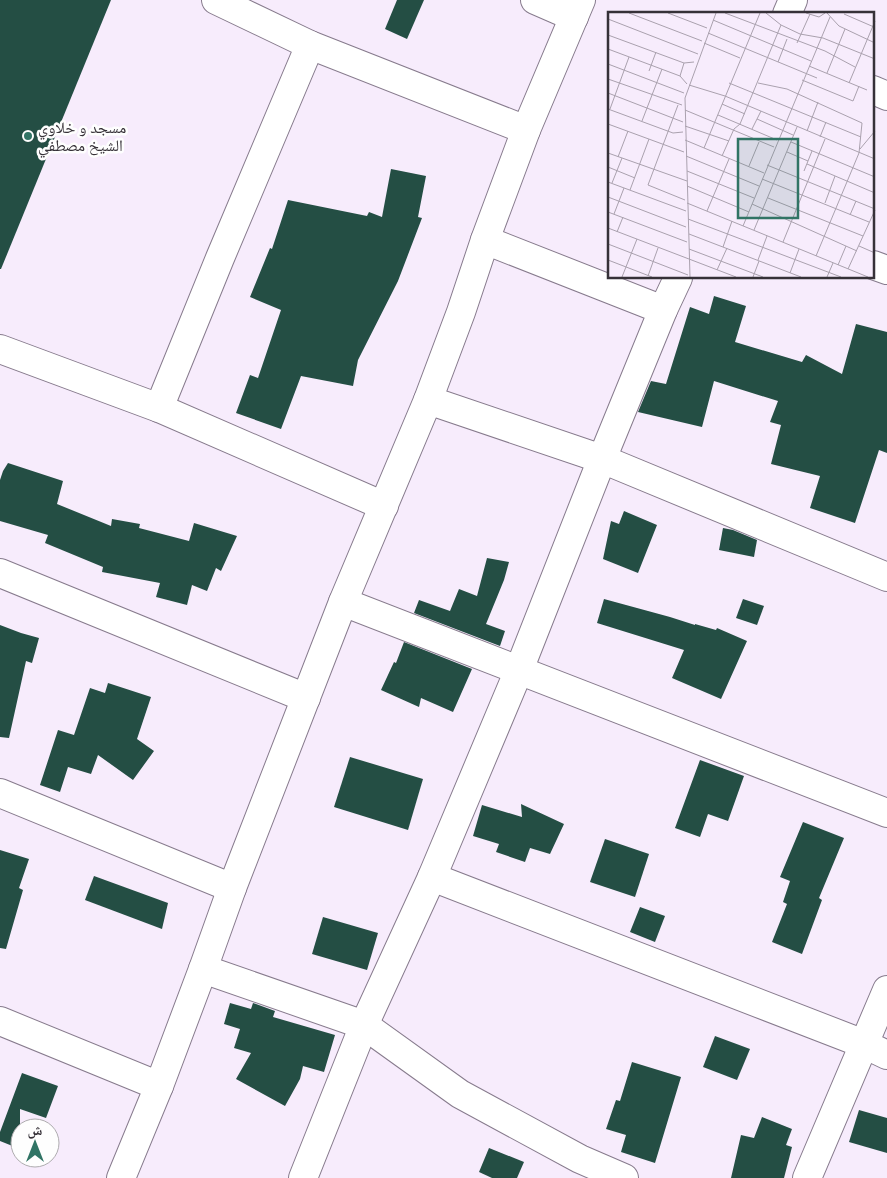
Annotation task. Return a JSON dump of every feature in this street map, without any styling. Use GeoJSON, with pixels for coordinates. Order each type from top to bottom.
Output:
{"type":"FeatureCollection","features":[{"type":"Feature","properties":{"kind":"street"},"geometry":{"type":"LineString","coordinates":[[216,0],[310,45],[526,130]]}},
{"type":"Feature","properties":{"kind":"street"},"geometry":{"type":"LineString","coordinates":[[121,1178],[159,1086],[204,969],[232,888],[343,602],[428,400],[526,130],[578,8],[535,0]]}},
{"type":"Feature","properties":{"kind":"street"},"geometry":{"type":"LineString","coordinates":[[788,12],[793,0]]}},
{"type":"Feature","properties":{"kind":"street"},"geometry":{"type":"LineString","coordinates":[[160,408],[220,258],[310,45]]}},
{"type":"Feature","properties":{"kind":"street"},"geometry":{"type":"LineString","coordinates":[[874,90],[887,96]]}},
{"type":"Feature","properties":{"kind":"street"},"geometry":{"type":"LineString","coordinates":[[485,240],[663,310]]}},
{"type":"Feature","properties":{"kind":"street"},"geometry":{"type":"LineString","coordinates":[[874,264],[887,270]]}},
{"type":"Feature","properties":{"kind":"street"},"geometry":{"type":"LineString","coordinates":[[303,1178],[364,1025],[432,877],[519,670],[602,459],[678,279]]}},
{"type":"Feature","properties":{"kind":"street"},"geometry":{"type":"LineString","coordinates":[[0,349],[160,408],[384,506]]}},
{"type":"Feature","properties":{"kind":"street"},"geometry":{"type":"LineString","coordinates":[[428,400],[602,459],[887,577]]}},
{"type":"Feature","properties":{"kind":"street"},"geometry":{"type":"LineString","coordinates":[[0,573],[306,698]]}},
{"type":"Feature","properties":{"kind":"street"},"geometry":{"type":"LineString","coordinates":[[343,602],[887,813]]}},
{"type":"Feature","properties":{"kind":"street"},"geometry":{"type":"LineString","coordinates":[[0,793],[232,888]]}},
{"type":"Feature","properties":{"kind":"street"},"geometry":{"type":"LineString","coordinates":[[432,877],[875,1050]]}},
{"type":"Feature","properties":{"kind":"street"},"geometry":{"type":"LineString","coordinates":[[204,969],[364,1025],[460,1094],[580,1159],[624,1178]]}},
{"type":"Feature","properties":{"kind":"street"},"geometry":{"type":"LineString","coordinates":[[807,1178],[875,1050],[887,990]]}},
{"type":"Feature","properties":{"kind":"street"},"geometry":{"type":"LineString","coordinates":[[0,1021],[159,1086]]}},
{"type":"Feature","properties":{"kind":"building","name":"مسجد و خلاوي الشيخ مصطفي"},"geometry":{"type":"Polygon","coordinates":[[[0,0],[111,0],[1,269],[0,269],[0,0]]]}},
{"type":"Feature","properties":{"kind":"building"},"geometry":{"type":"Polygon","coordinates":[[[397,0],[424,0],[407,39],[385,29],[397,0]]]}},
{"type":"Feature","properties":{"kind":"building"},"geometry":{"type":"Polygon","coordinates":[[[391,169],[426,176],[418,217],[422,218],[398,281],[358,360],[353,386],[301,376],[281,429],[236,413],[250,375],[258,378],[281,310],[250,297],[270,248],[272,249],[288,200],[367,216],[369,212],[382,217],[391,169]]]}},
{"type":"Feature","properties":{"kind":"building"},"geometry":{"type":"Polygon","coordinates":[[[714,296],[746,306],[735,342],[802,362],[806,355],[842,374],[856,324],[887,332],[887,453],[879,450],[855,523],[810,508],[820,476],[771,464],[781,425],[770,422],[778,401],[714,381],[702,427],[638,412],[651,381],[666,384],[690,307],[709,314],[714,296]]]}},
{"type":"Feature","properties":{"kind":"building"},"geometry":{"type":"Polygon","coordinates":[[[8,463],[63,481],[57,504],[111,526],[112,519],[140,524],[139,528],[189,541],[194,523],[237,536],[221,571],[216,568],[207,591],[192,585],[187,605],[156,597],[160,583],[102,572],[103,567],[45,543],[48,535],[0,521],[0,480],[8,463]]]}},
{"type":"Feature","properties":{"kind":"building"},"geometry":{"type":"Polygon","coordinates":[[[624,511],[657,525],[638,573],[603,559],[611,521],[619,524],[624,511]]]}},
{"type":"Feature","properties":{"kind":"building"},"geometry":{"type":"Polygon","coordinates":[[[723,528],[757,540],[754,557],[719,550],[723,528]]]}},
{"type":"Feature","properties":{"kind":"building"},"geometry":{"type":"Polygon","coordinates":[[[487,558],[509,562],[504,580],[486,624],[505,631],[500,646],[414,613],[419,600],[450,611],[459,589],[477,596],[487,558]]]}},
{"type":"Feature","properties":{"kind":"building"},"geometry":{"type":"Polygon","coordinates":[[[604,599],[695,625],[716,630],[717,628],[747,641],[721,699],[672,678],[684,650],[597,623],[604,599]]]}},
{"type":"Feature","properties":{"kind":"building"},"geometry":{"type":"Polygon","coordinates":[[[743,599],[764,606],[757,625],[736,618],[743,599]]]}},
{"type":"Feature","properties":{"kind":"building"},"geometry":{"type":"Polygon","coordinates":[[[0,625],[39,638],[32,663],[26,661],[9,738],[0,737],[0,625]]]}},
{"type":"Feature","properties":{"kind":"building"},"geometry":{"type":"Polygon","coordinates":[[[404,642],[472,669],[453,712],[421,698],[419,707],[381,690],[394,662],[396,663],[404,642]]]}},
{"type":"Feature","properties":{"kind":"building"},"geometry":{"type":"Polygon","coordinates":[[[108,683],[151,697],[137,739],[154,751],[133,780],[98,755],[91,774],[68,767],[60,792],[40,785],[58,730],[74,735],[90,688],[105,693],[108,683]]]}},
{"type":"Feature","properties":{"kind":"building"},"geometry":{"type":"Polygon","coordinates":[[[350,757],[423,779],[408,830],[334,807],[350,757]]]}},
{"type":"Feature","properties":{"kind":"building"},"geometry":{"type":"Polygon","coordinates":[[[700,760],[744,776],[728,821],[708,814],[700,837],[675,828],[700,760]]]}},
{"type":"Feature","properties":{"kind":"building"},"geometry":{"type":"Polygon","coordinates":[[[521,804],[564,824],[550,854],[530,848],[525,862],[496,852],[499,844],[473,836],[482,805],[522,817],[521,804]]]}},
{"type":"Feature","properties":{"kind":"building"},"geometry":{"type":"Polygon","coordinates":[[[803,822],[844,838],[819,898],[822,900],[802,954],[772,942],[787,904],[783,902],[790,881],[780,877],[803,822]]]}},
{"type":"Feature","properties":{"kind":"building"},"geometry":{"type":"Polygon","coordinates":[[[605,839],[649,854],[635,897],[590,882],[605,839]]]}},
{"type":"Feature","properties":{"kind":"building"},"geometry":{"type":"Polygon","coordinates":[[[0,850],[29,859],[19,888],[23,890],[6,949],[0,948],[0,850]]]}},
{"type":"Feature","properties":{"kind":"building"},"geometry":{"type":"Polygon","coordinates":[[[94,876],[168,903],[162,929],[85,900],[94,876]]]}},
{"type":"Feature","properties":{"kind":"building"},"geometry":{"type":"Polygon","coordinates":[[[640,907],[665,916],[655,942],[630,932],[640,907]]]}},
{"type":"Feature","properties":{"kind":"building"},"geometry":{"type":"Polygon","coordinates":[[[323,917],[378,933],[367,970],[312,954],[323,917]]]}},
{"type":"Feature","properties":{"kind":"building"},"geometry":{"type":"Polygon","coordinates":[[[230,1003],[251,1009],[253,1003],[275,1011],[273,1017],[335,1035],[324,1072],[303,1066],[300,1079],[285,1106],[236,1079],[251,1053],[234,1048],[240,1029],[224,1024],[230,1003]]]}},
{"type":"Feature","properties":{"kind":"building"},"geometry":{"type":"Polygon","coordinates":[[[715,1036],[750,1049],[737,1080],[703,1067],[715,1036]]]}},
{"type":"Feature","properties":{"kind":"building"},"geometry":{"type":"Polygon","coordinates":[[[632,1062],[681,1077],[655,1163],[621,1152],[626,1135],[606,1129],[616,1100],[620,1101],[632,1062]]]}},
{"type":"Feature","properties":{"kind":"building"},"geometry":{"type":"Polygon","coordinates":[[[22,1073],[58,1086],[46,1118],[20,1109],[20,1118],[10,1118],[10,1145],[0,1141],[0,1132],[22,1073]]]}},
{"type":"Feature","properties":{"kind":"building"},"geometry":{"type":"Polygon","coordinates":[[[859,1110],[887,1118],[887,1153],[849,1142],[859,1110]]]}},
{"type":"Feature","properties":{"kind":"building"},"geometry":{"type":"Polygon","coordinates":[[[762,1117],[792,1129],[786,1145],[792,1147],[784,1178],[731,1178],[741,1135],[754,1138],[762,1117]]]}},
{"type":"Feature","properties":{"kind":"building"},"geometry":{"type":"Polygon","coordinates":[[[489,1148],[524,1162],[517,1178],[492,1178],[479,1172],[489,1148]]]}},
{"type":"Feature","properties":{"kind":"place","name":"مسجد و خلاوي الشيخ مصطفي"},"geometry":{"type":"Point","coordinates":[28,136]}}]}
